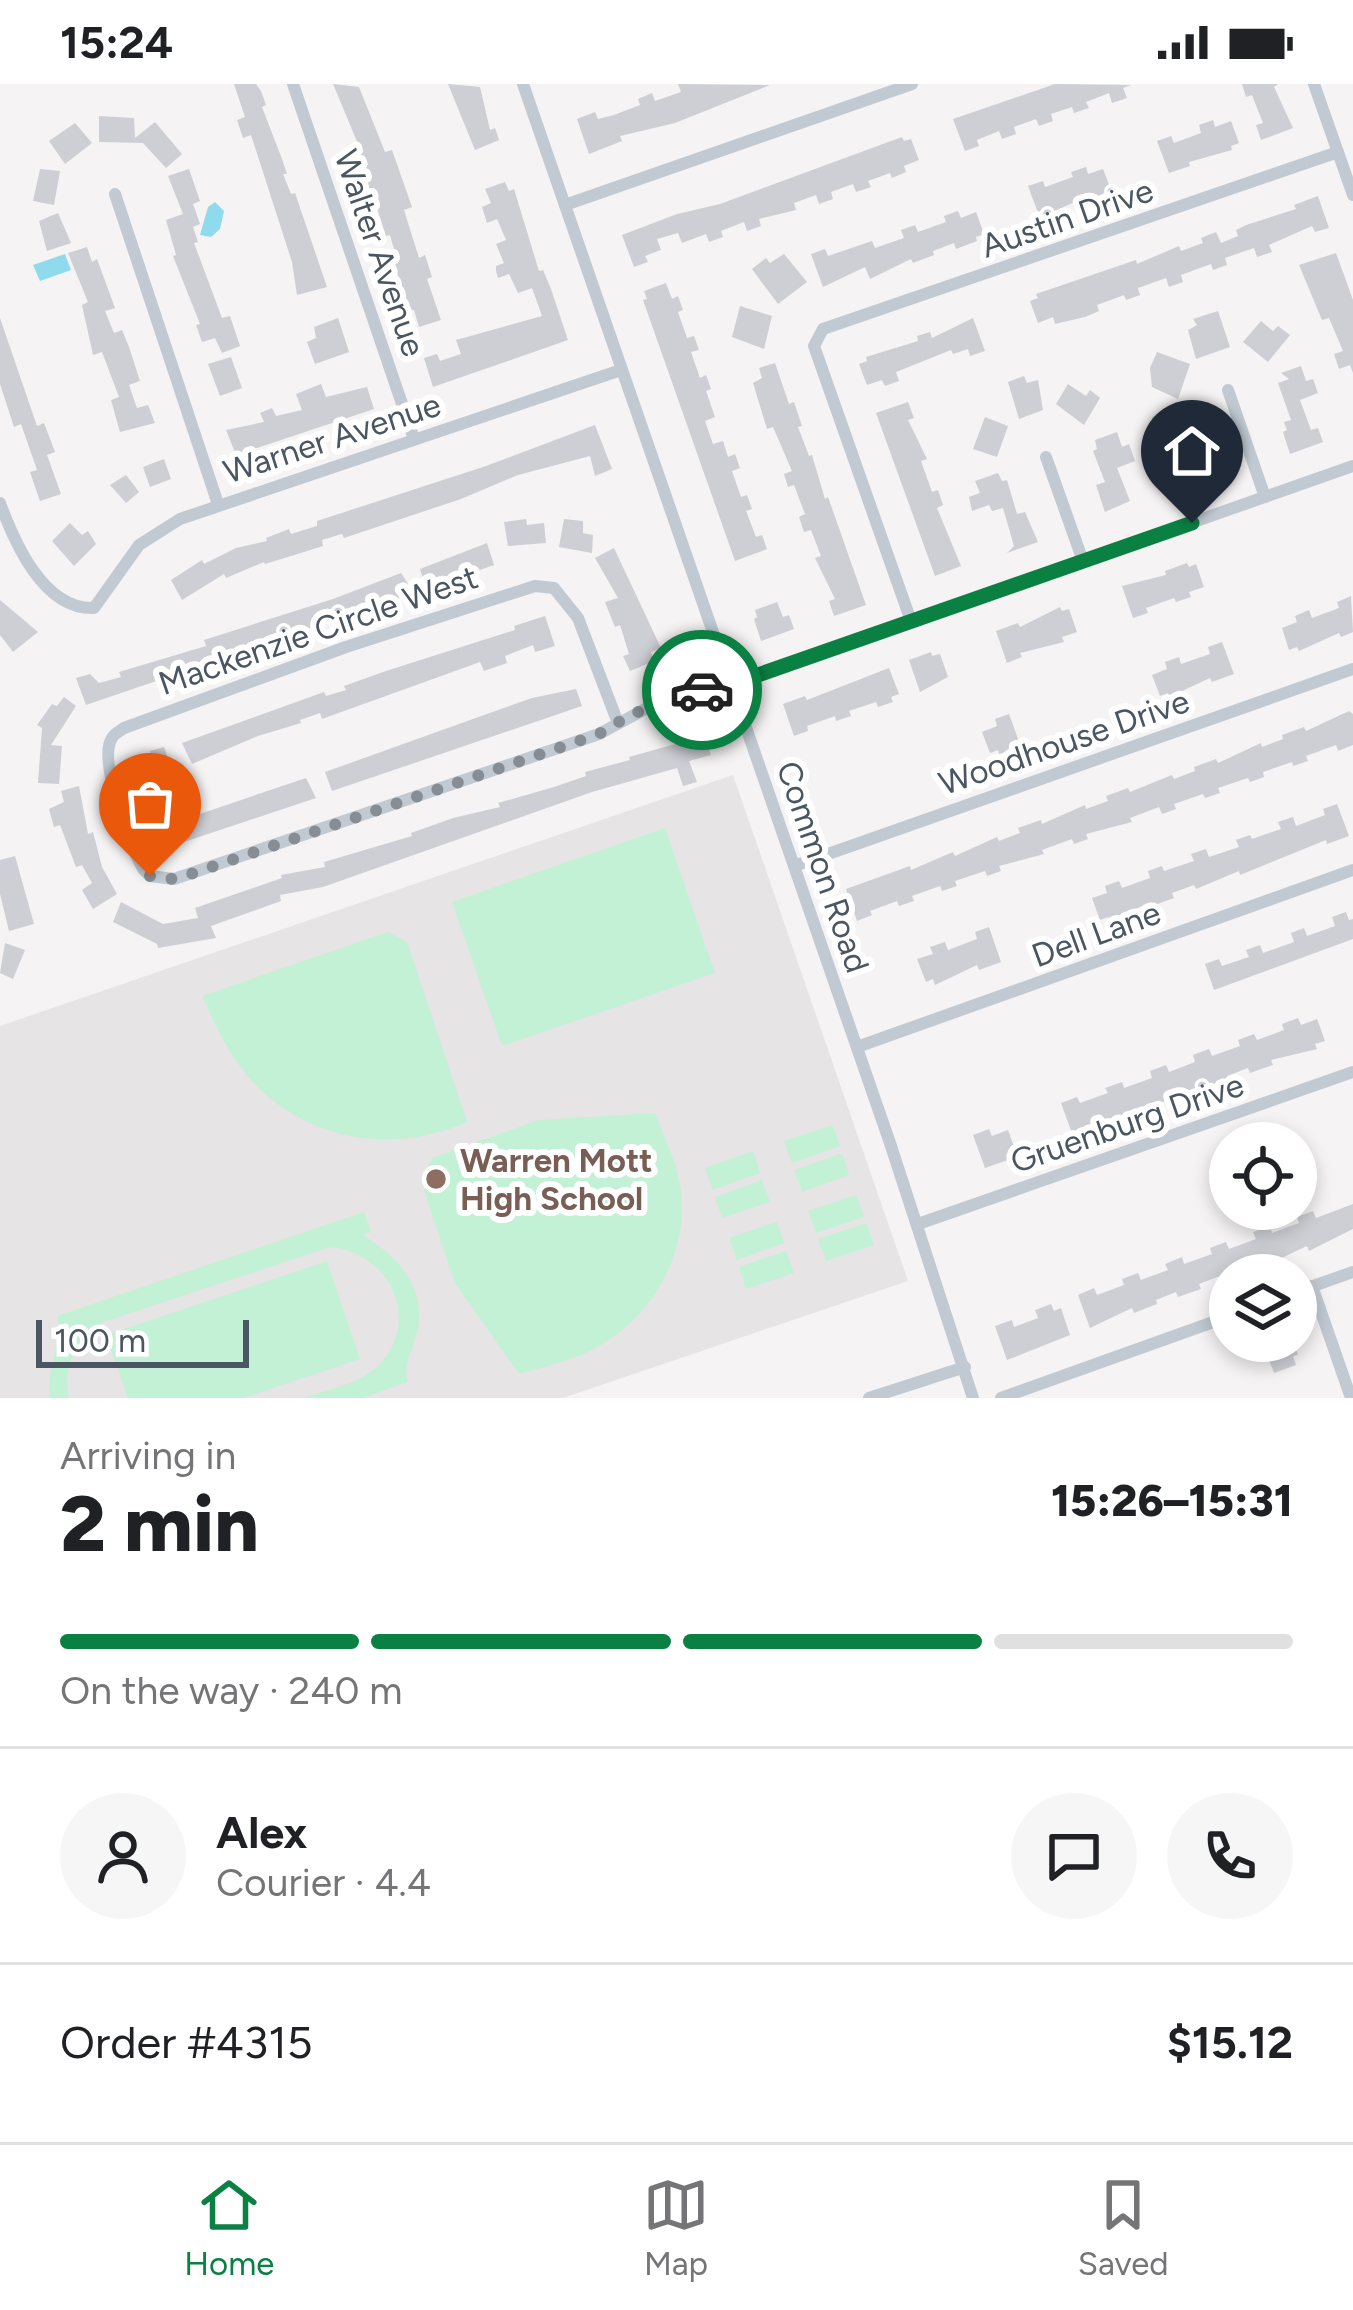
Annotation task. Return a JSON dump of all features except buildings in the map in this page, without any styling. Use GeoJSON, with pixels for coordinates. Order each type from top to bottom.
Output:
{"type":"FeatureCollection","features":[{"type":"Feature","properties":{"kind":"street","name":"Walter Avenue"},"geometry":{"type":"LineString","coordinates":[[293,84],[414,439]]}},
{"type":"Feature","properties":{"kind":"street","name":"Common Road"},"geometry":{"type":"LineString","coordinates":[[523,84],[918,1224],[973,1398]]}},
{"type":"Feature","properties":{"kind":"street"},"geometry":{"type":"LineString","coordinates":[[566,205],[912,84]]}},
{"type":"Feature","properties":{"kind":"street"},"geometry":{"type":"LineString","coordinates":[[1314,84],[1353,195]]}},
{"type":"Feature","properties":{"kind":"street","name":"Austin Drive"},"geometry":{"type":"LineString","coordinates":[[911,621],[814,346],[818,336],[830,326],[1338,152]]}},
{"type":"Feature","properties":{"kind":"street"},"geometry":{"type":"LineString","coordinates":[[115,194],[218,504]]}},
{"type":"Feature","properties":{"kind":"street","name":"Warner Avenue"},"geometry":{"type":"LineString","coordinates":[[0,502],[15,544],[31,570],[71,602],[94,608],[139,545],[180,519],[621,370]]}},
{"type":"Feature","properties":{"kind":"street"},"geometry":{"type":"LineString","coordinates":[[1228,390],[1265,497]]}},
{"type":"Feature","properties":{"kind":"street"},"geometry":{"type":"LineString","coordinates":[[1046,457],[1083,561]]}},
{"type":"Feature","properties":{"kind":"street"},"geometry":{"type":"LineString","coordinates":[[618,723],[646,708],[1353,466]]}},
{"type":"Feature","properties":{"kind":"street","name":"Mackenzie Circle West"},"geometry":{"type":"LineString","coordinates":[[535,586],[554,587],[578,618],[618,723],[599,734],[188,875],[161,879],[142,869],[110,767],[109,745],[124,728],[346,647],[535,586]]}},
{"type":"Feature","properties":{"kind":"street","name":"Woodhouse Drive"},"geometry":{"type":"LineString","coordinates":[[794,866],[1353,669]]}},
{"type":"Feature","properties":{"kind":"street","name":"Dell Lane"},"geometry":{"type":"LineString","coordinates":[[857,1047],[1353,870]]}},
{"type":"Feature","properties":{"kind":"street","name":"Gruenburg Drive"},"geometry":{"type":"LineString","coordinates":[[918,1224],[1353,1072]]}},
{"type":"Feature","properties":{"kind":"street"},"geometry":{"type":"LineString","coordinates":[[1317,1284],[1353,1272]]}},
{"type":"Feature","properties":{"kind":"street"},"geometry":{"type":"LineString","coordinates":[[1317,1300],[1351,1398]]}},
{"type":"Feature","properties":{"kind":"street"},"geometry":{"type":"LineString","coordinates":[[1001,1398],[1209,1324]]}},
{"type":"Feature","properties":{"kind":"street"},"geometry":{"type":"LineString","coordinates":[[868,1398],[965,1366]]}},
{"type":"Feature","properties":{"kind":"shaded area","name":"Warren Mott High School"},"geometry":{"type":"Polygon","coordinates":[[[733,775],[908,1281],[563,1398],[0,1398],[0,1026],[733,775]]]}},
{"type":"Feature","properties":{"kind":"green space"},"geometry":{"type":"Polygon","coordinates":[[[665,828],[715,973],[502,1046],[452,902],[665,828]]]}},
{"type":"Feature","properties":{"kind":"green space"},"geometry":{"type":"Polygon","coordinates":[[[388,932],[407,942],[467,1122],[437,1133],[376,1139],[316,1126],[264,1093],[230,1052],[202,996],[388,932]]]}},
{"type":"Feature","properties":{"kind":"green space"},"geometry":{"type":"Polygon","coordinates":[[[655,1113],[674,1162],[682,1218],[678,1243],[658,1290],[604,1343],[519,1374],[455,1283],[424,1190],[423,1178],[432,1158],[539,1120],[655,1113]]]}},
{"type":"Feature","properties":{"kind":"green space"},"geometry":{"type":"Polygon","coordinates":[[[832,1125],[840,1146],[792,1163],[784,1141],[832,1125]]]}},
{"type":"Feature","properties":{"kind":"green space"},"geometry":{"type":"Polygon","coordinates":[[[753,1151],[760,1173],[713,1190],[705,1168],[753,1151]]]}},
{"type":"Feature","properties":{"kind":"green space"},"geometry":{"type":"Polygon","coordinates":[[[842,1153],[849,1175],[802,1192],[794,1170],[842,1153]]]}},
{"type":"Feature","properties":{"kind":"green space"},"geometry":{"type":"Polygon","coordinates":[[[762,1180],[770,1202],[722,1218],[715,1197],[762,1180]]]}},
{"type":"Feature","properties":{"kind":"green space"},"geometry":{"type":"Polygon","coordinates":[[[856,1195],[864,1217],[816,1233],[808,1211],[856,1195]]]}},
{"type":"Feature","properties":{"kind":"green space"},"geometry":{"type":"Polygon","coordinates":[[[364,1212],[371,1231],[362,1235],[399,1265],[415,1290],[419,1320],[407,1364],[408,1382],[362,1398],[303,1398],[372,1371],[393,1346],[398,1327],[398,1308],[382,1274],[368,1261],[330,1247],[103,1322],[73,1354],[69,1398],[50,1398],[57,1316],[364,1212]]]}},
{"type":"Feature","properties":{"kind":"green space"},"geometry":{"type":"Polygon","coordinates":[[[777,1222],[784,1243],[737,1260],[729,1238],[777,1222]]]}},
{"type":"Feature","properties":{"kind":"green space"},"geometry":{"type":"Polygon","coordinates":[[[866,1223],[874,1245],[826,1261],[818,1239],[866,1223]]]}},
{"type":"Feature","properties":{"kind":"green space"},"geometry":{"type":"Polygon","coordinates":[[[786,1251],[794,1273],[746,1289],[739,1267],[786,1251]]]}},
{"type":"Feature","properties":{"kind":"green space"},"geometry":{"type":"Polygon","coordinates":[[[327,1261],[360,1359],[243,1398],[128,1398],[106,1335],[327,1261]]]}},
{"type":"Feature","properties":{"kind":"water"},"geometry":{"type":"Polygon","coordinates":[[[215,202],[224,211],[220,229],[211,237],[200,235],[208,207],[215,202]]]}},
{"type":"Feature","properties":{"kind":"water"},"geometry":{"type":"Polygon","coordinates":[[[65,254],[71,270],[40,281],[33,265],[65,254]]]}},
{"type":"Feature","properties":{"kind":"way so far"},"geometry":{"type":"LineString","coordinates":[[150,876],[174,879],[188,875],[599,734],[632,714],[702,690]]}},
{"type":"Feature","properties":{"kind":"place","name":"Warren Mott High School"},"geometry":{"type":"Point","coordinates":[436,1179]}},
{"type":"Feature","properties":{"kind":"route"},"geometry":{"type":"LineString","coordinates":[[702,690],[755,676],[1192,523]]}}]}
